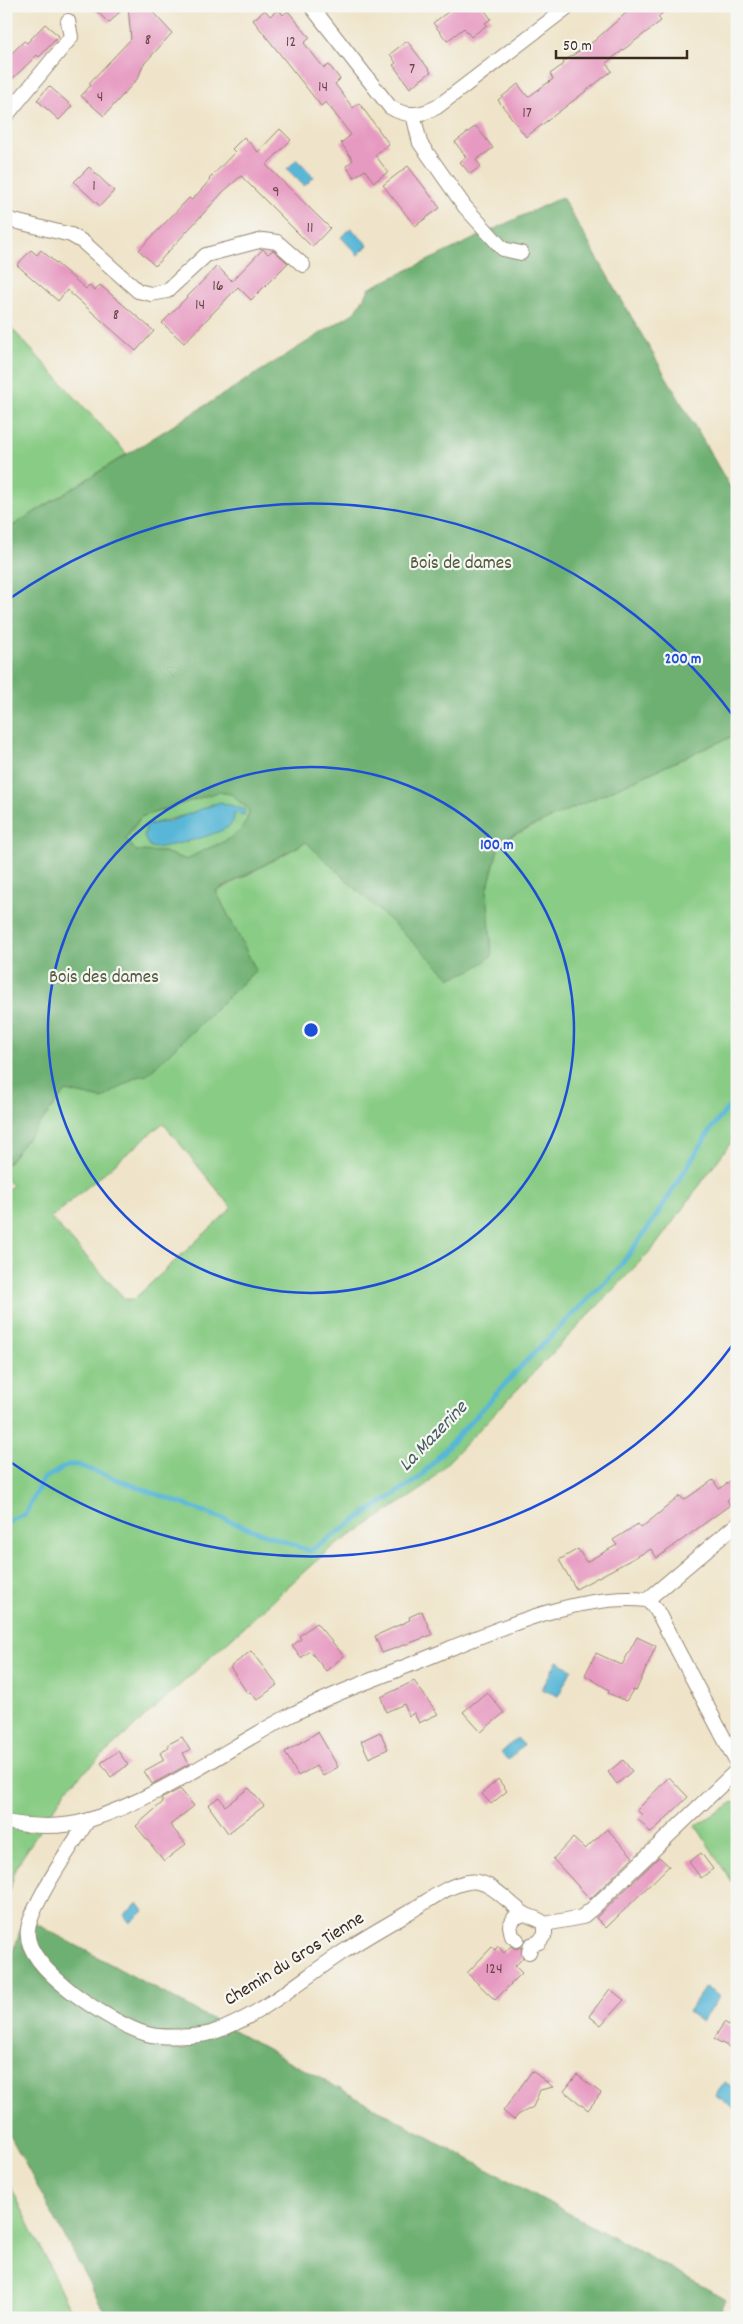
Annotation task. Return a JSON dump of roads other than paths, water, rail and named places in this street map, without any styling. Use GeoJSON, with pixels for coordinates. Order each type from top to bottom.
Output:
{"type":"FeatureCollection","features":[{"type":"Feature","properties":{"kind":"street"},"geometry":{"type":"LineString","coordinates":[[311,6],[390,106],[402,114],[426,113],[437,107],[569,6]]}},
{"type":"Feature","properties":{"kind":"street"},"geometry":{"type":"LineString","coordinates":[[6,116],[71,37],[68,21]]}},
{"type":"Feature","properties":{"kind":"street"},"geometry":{"type":"LineString","coordinates":[[413,114],[420,143],[465,207],[502,250],[521,253]]}},
{"type":"Feature","properties":{"kind":"street"},"geometry":{"type":"LineString","coordinates":[[6,219],[71,235],[83,242],[138,291],[151,294],[167,291],[206,255],[263,240],[277,242],[303,265]]}},
{"type":"Feature","properties":{"kind":"street"},"geometry":{"type":"LineString","coordinates":[[6,1822],[38,1826],[88,1820],[157,1790],[288,1716],[526,1619],[576,1605],[614,1600],[647,1600],[737,1524]]}},
{"type":"Feature","properties":{"kind":"street"},"geometry":{"type":"LineString","coordinates":[[647,1600],[664,1622],[737,1763]]}},
{"type":"Feature","properties":{"kind":"street"},"geometry":{"type":"LineString","coordinates":[[529,1952],[531,1945],[539,1942],[545,1934],[545,1924],[582,1917],[737,1770]]}},
{"type":"Feature","properties":{"kind":"street","name":"Chemin du Gros Tienne"},"geometry":{"type":"LineString","coordinates":[[88,1820],[46,1889],[34,1914],[28,1930],[30,1945],[41,1963],[98,2012],[122,2025],[149,2035],[174,2036],[210,2033],[264,2006],[346,1950],[443,1892],[468,1882],[487,1885],[524,1914],[537,1917],[545,1924]]}},
{"type":"Feature","properties":{"kind":"street"},"geometry":{"type":"LineString","coordinates":[[517,1940],[512,1936],[510,1926],[514,1918],[524,1914]]}},
{"type":"Feature","properties":{"kind":"water"},"geometry":{"type":"Polygon","coordinates":[[[297,159],[314,177],[304,186],[287,169],[297,159]]]}},
{"type":"Feature","properties":{"kind":"water"},"geometry":{"type":"Polygon","coordinates":[[[351,228],[368,245],[358,255],[341,237],[351,228]]]}},
{"type":"Feature","properties":{"kind":"water"},"geometry":{"type":"Polygon","coordinates":[[[220,802],[245,810],[244,815],[234,813],[233,822],[226,828],[207,836],[183,842],[154,848],[149,846],[144,837],[146,828],[151,824],[170,821],[220,802]]]}},
{"type":"Feature","properties":{"kind":"water"},"geometry":{"type":"Polygon","coordinates":[[[557,1661],[572,1669],[558,1696],[542,1689],[557,1661]]]}},
{"type":"Feature","properties":{"kind":"water"},"geometry":{"type":"Polygon","coordinates":[[[517,1738],[524,1745],[508,1760],[501,1753],[517,1738]]]}},
{"type":"Feature","properties":{"kind":"water"},"geometry":{"type":"Polygon","coordinates":[[[138,1903],[144,1911],[130,1923],[124,1915],[138,1903]]]}},
{"type":"Feature","properties":{"kind":"water"},"geometry":{"type":"Polygon","coordinates":[[[705,1987],[719,1996],[702,2022],[688,2012],[705,1987]]]}},
{"type":"Feature","properties":{"kind":"water"},"geometry":{"type":"Polygon","coordinates":[[[725,2082],[737,2090],[737,2110],[715,2096],[725,2082]]]}},
{"type":"Feature","properties":{"kind":"waterway","name":"La Mazerine"},"geometry":{"type":"LineString","coordinates":[[6,1523],[25,1514],[43,1479],[68,1465],[78,1465],[310,1551],[419,1478],[527,1360],[618,1269],[653,1221],[711,1129],[737,1097]]}},
{"type":"Feature","properties":{"kind":"park label","name":"Bois de dames"},"geometry":{"type":"Point","coordinates":[461,564]}},
{"type":"Feature","properties":{"kind":"park label","name":"Bois des dames"},"geometry":{"type":"Point","coordinates":[104,978]}}]}
